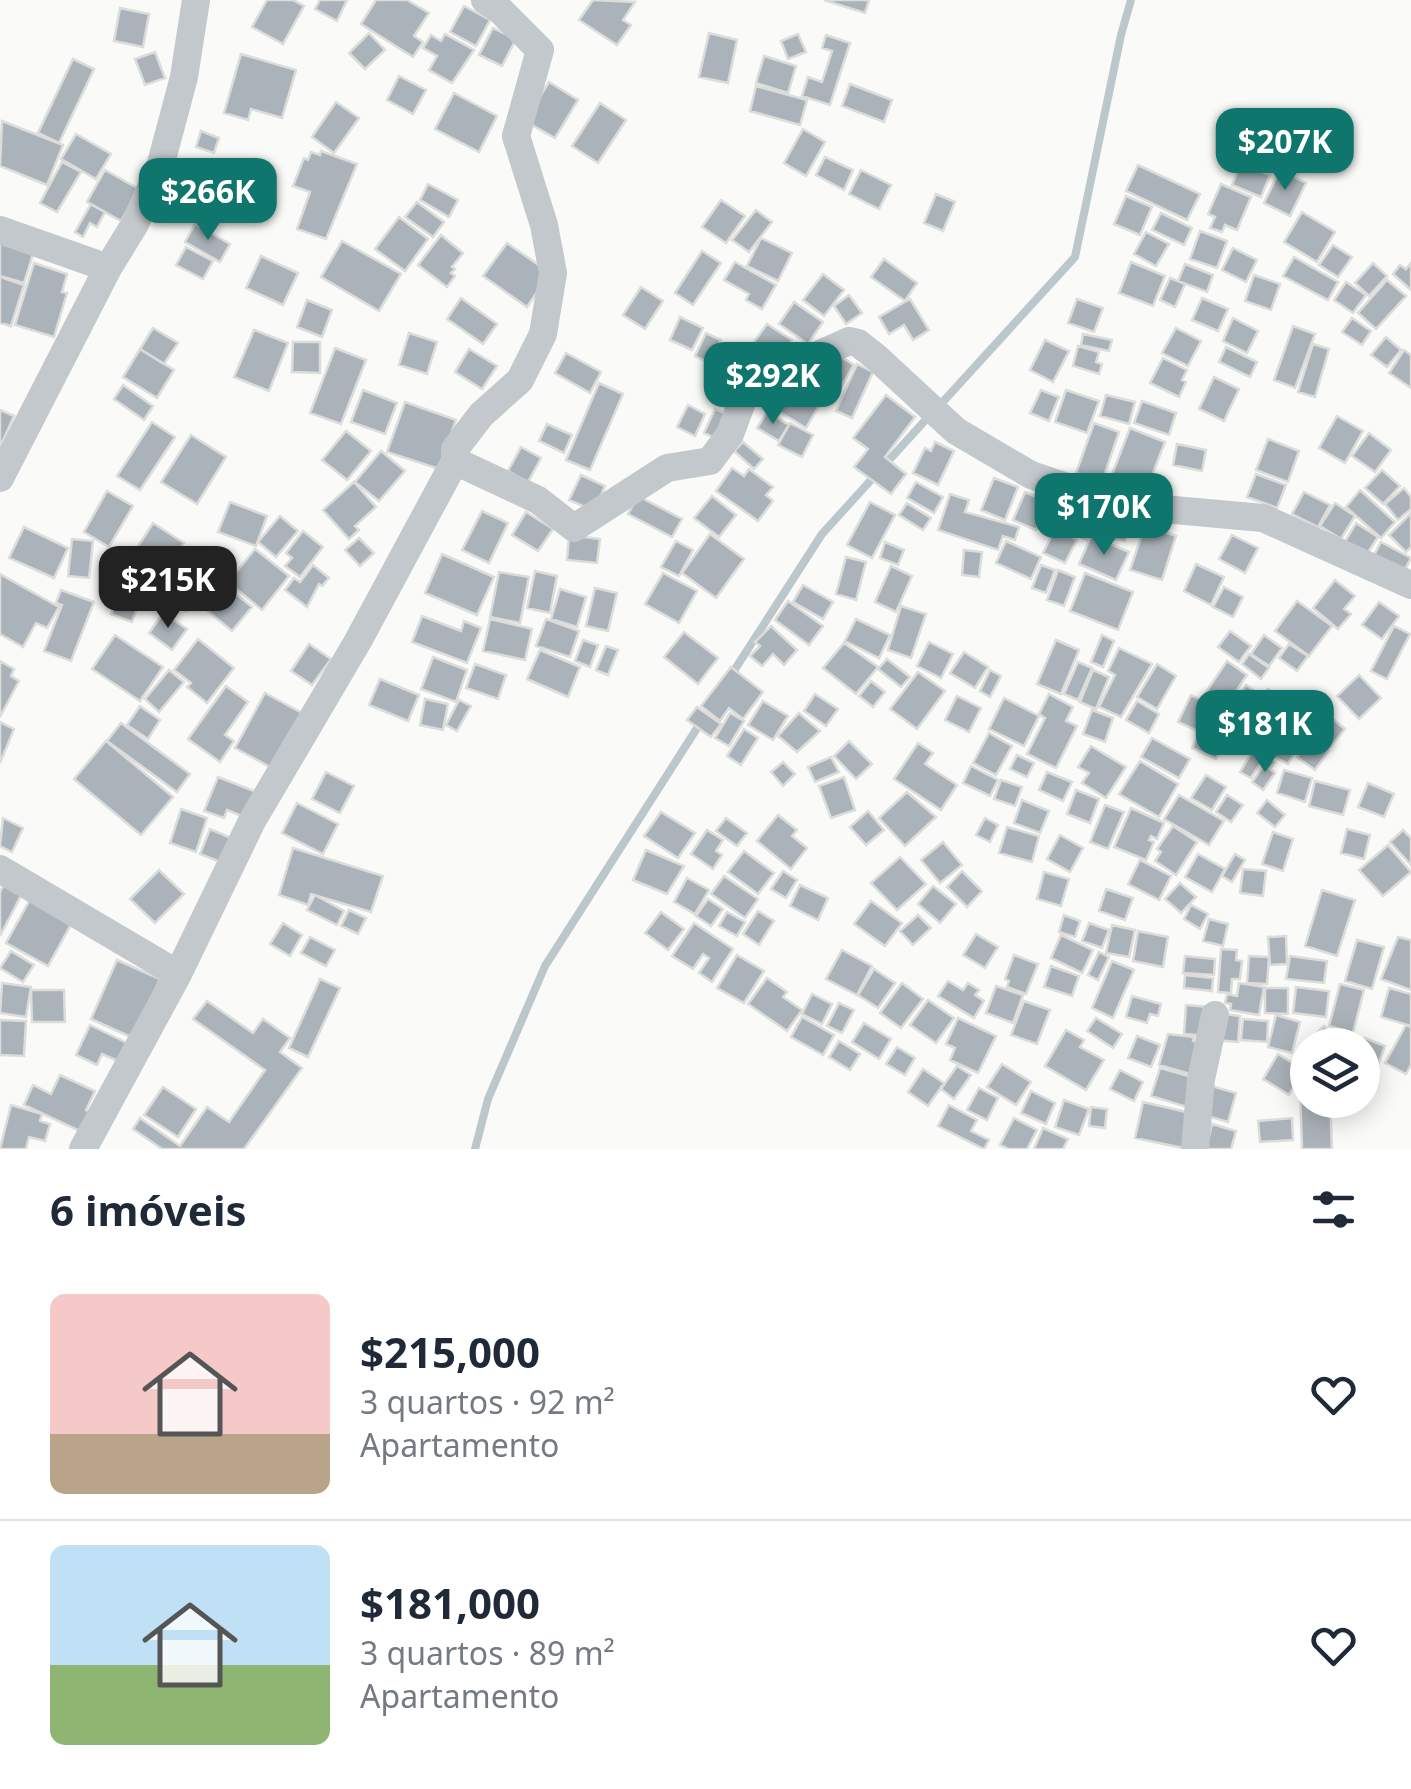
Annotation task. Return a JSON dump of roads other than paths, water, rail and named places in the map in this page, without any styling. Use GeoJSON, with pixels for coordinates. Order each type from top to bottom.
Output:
{"type":"FeatureCollection","features":[{"type":"Feature","properties":{"kind":"street"},"geometry":{"type":"LineString","coordinates":[[0,478],[108,268],[135,224],[160,167],[184,77],[196,0]]}},
{"type":"Feature","properties":{"kind":"street"},"geometry":{"type":"LineString","coordinates":[[83,1149],[178,974],[252,821],[368,624],[456,462],[455,449],[472,426],[520,380],[543,334],[553,274],[544,225],[516,136],[540,50],[485,0]]}},
{"type":"Feature","properties":{"kind":"street"},"geometry":{"type":"LineString","coordinates":[[0,230],[108,268]]}},
{"type":"Feature","properties":{"kind":"street"},"geometry":{"type":"LineString","coordinates":[[456,462],[538,500],[574,528],[667,468],[710,461],[730,434],[745,394],[762,380],[850,340],[877,358],[956,431],[1031,475],[1088,494],[1163,509],[1264,518],[1411,585]]}},
{"type":"Feature","properties":{"kind":"street"},"geometry":{"type":"LineString","coordinates":[[0,868],[178,974]]}},
{"type":"Feature","properties":{"kind":"street"},"geometry":{"type":"LineString","coordinates":[[1195,1149],[1201,1079],[1215,1015]]}},
{"type":"Feature","properties":{"kind":"waterway"},"geometry":{"type":"LineString","coordinates":[[940,405],[1075,257],[1131,0]]}},
{"type":"Feature","properties":{"kind":"waterway"},"geometry":{"type":"LineString","coordinates":[[730,677],[822,534],[930,415]]}},
{"type":"Feature","properties":{"kind":"waterway"},"geometry":{"type":"LineString","coordinates":[[475,1149],[488,1099],[545,966],[701,722]]}}]}
